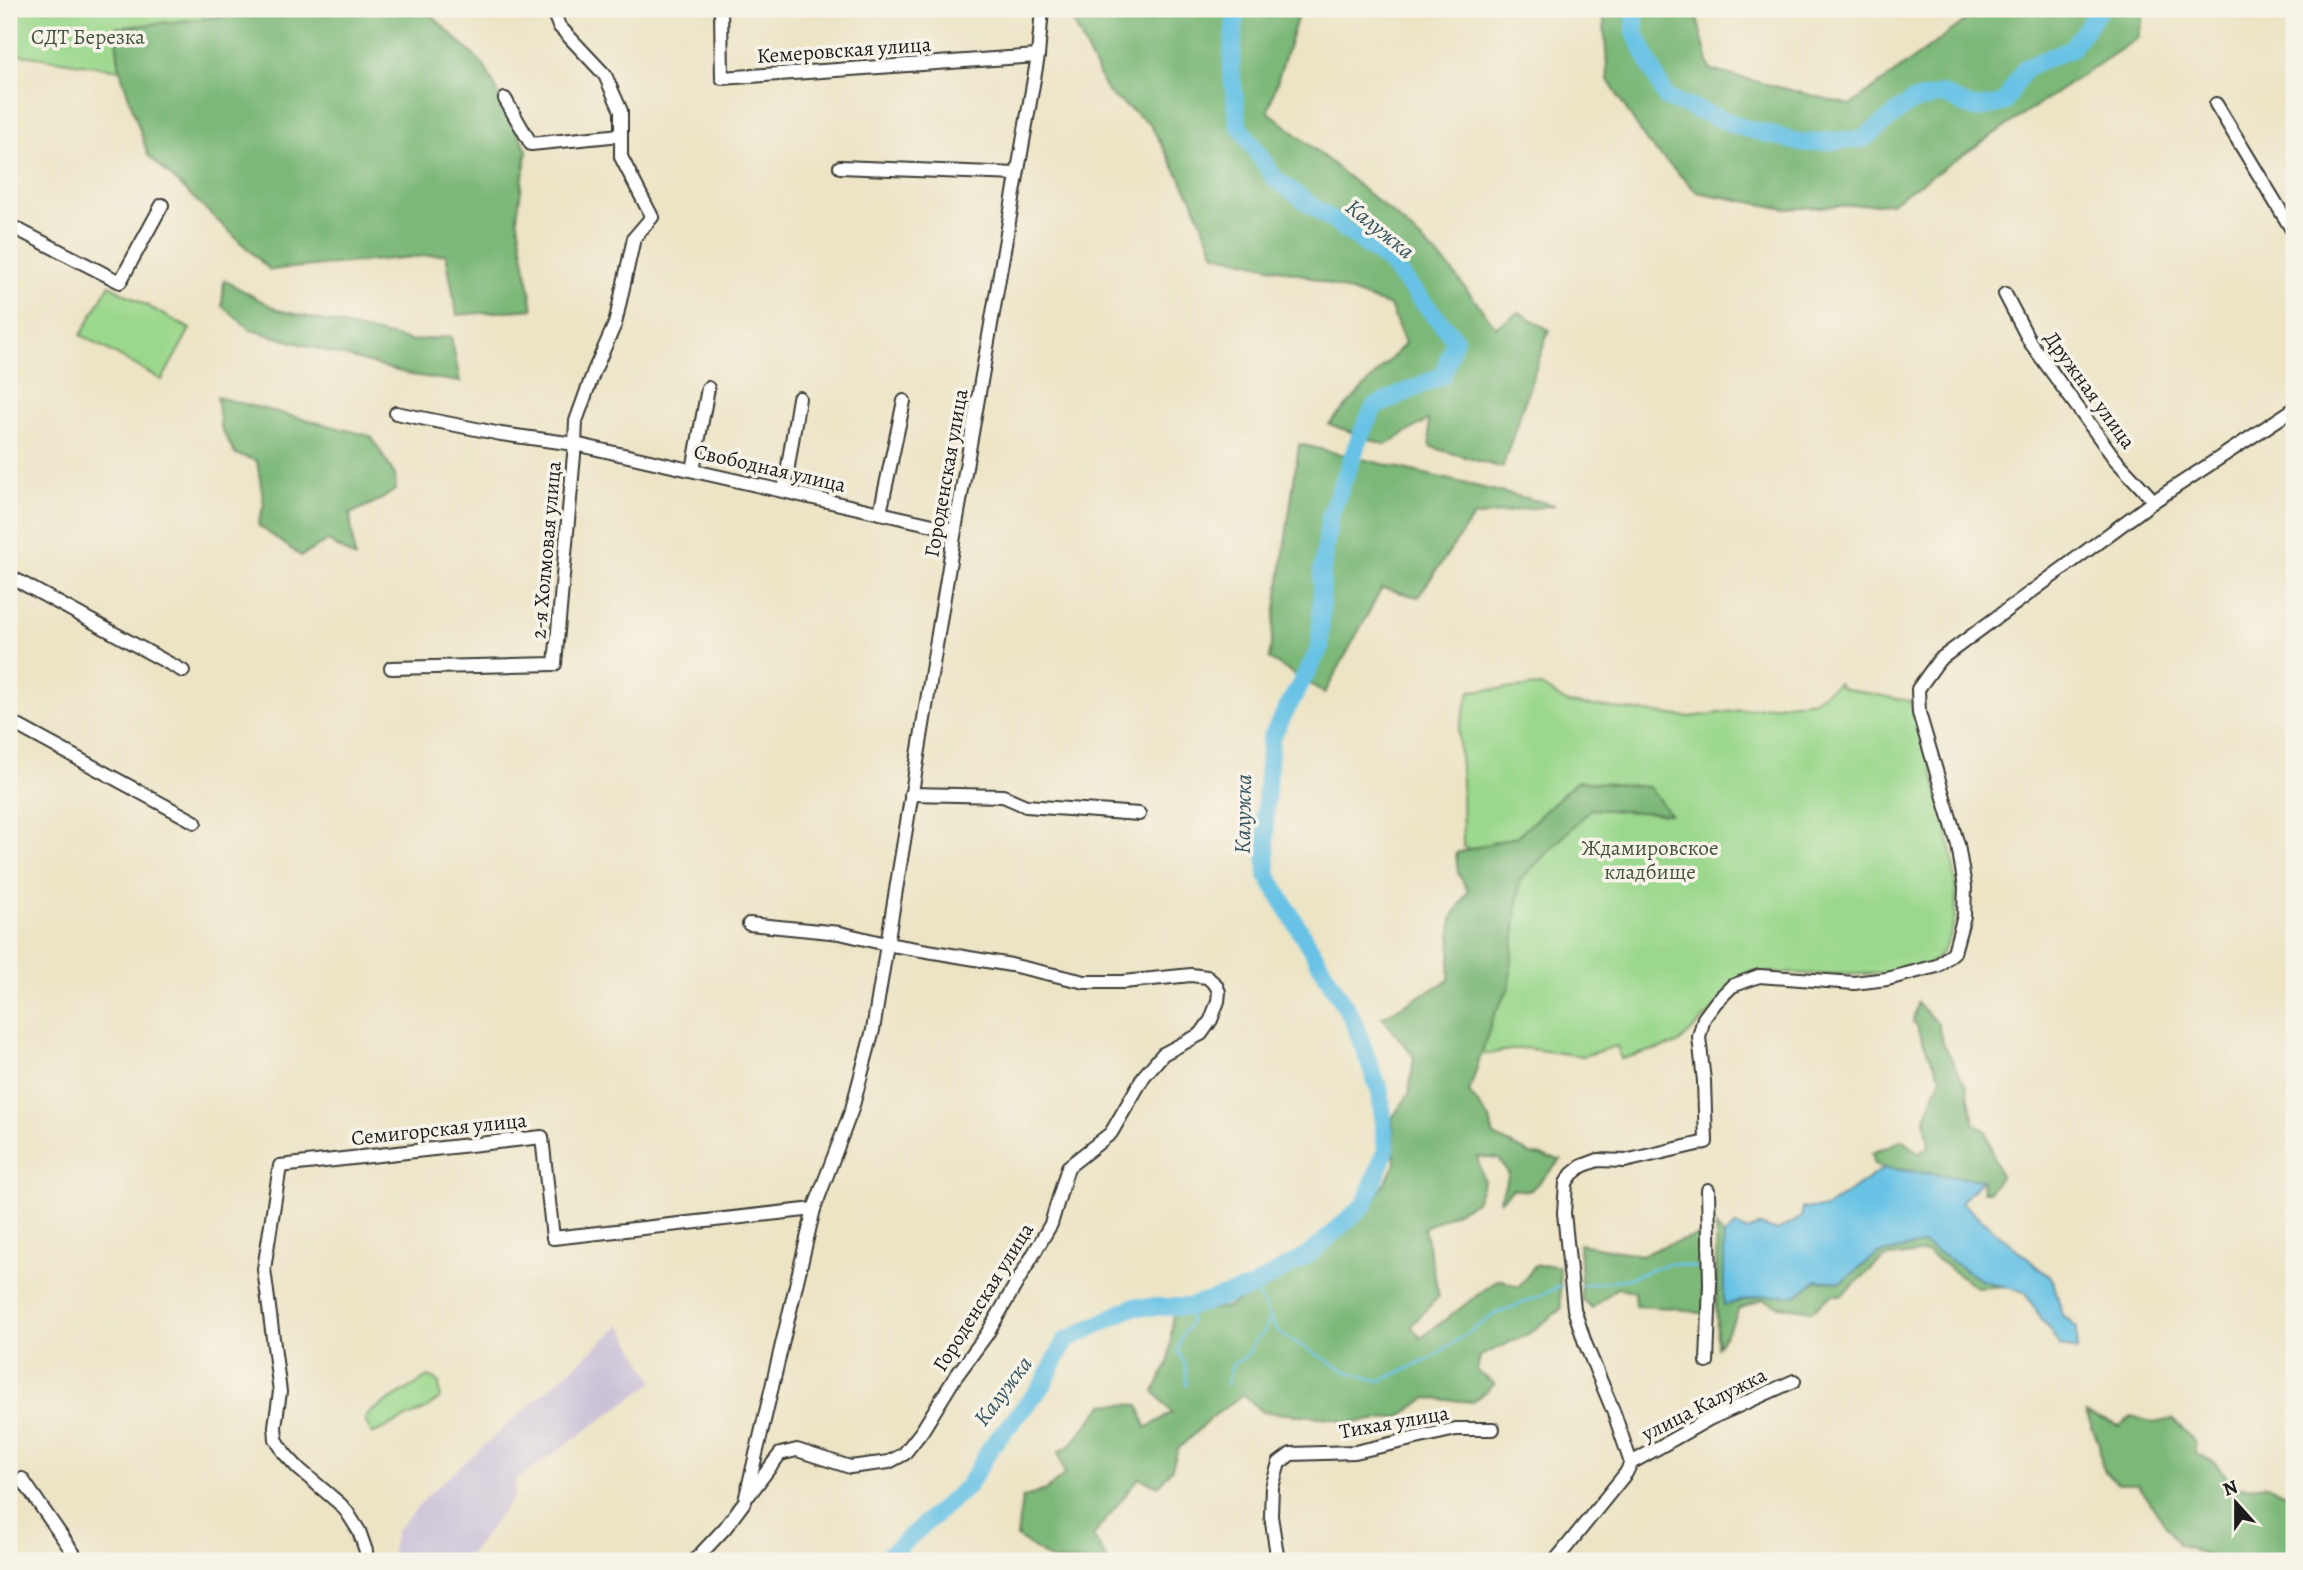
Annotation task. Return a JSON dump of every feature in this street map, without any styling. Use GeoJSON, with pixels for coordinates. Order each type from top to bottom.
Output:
{"type":"FeatureCollection","features":[{"type":"Feature","properties":{"kind":"street"},"geometry":{"type":"LineString","coordinates":[[552,9],[559,26],[605,75],[621,111],[621,158],[652,217],[634,238],[615,324],[576,421],[575,444]]}},
{"type":"Feature","properties":{"kind":"street","name":"Кемеровская улица"},"geometry":{"type":"LineString","coordinates":[[721,9],[722,78],[1038,56]]}},
{"type":"Feature","properties":{"kind":"street","name":"Городенская улица"},"geometry":{"type":"LineString","coordinates":[[745,1501],[814,1209],[852,1109],[870,1043],[955,530],[1038,56],[1042,9]]}},
{"type":"Feature","properties":{"kind":"street"},"geometry":{"type":"LineString","coordinates":[[505,99],[531,144],[621,135]]}},
{"type":"Feature","properties":{"kind":"street"},"geometry":{"type":"LineString","coordinates":[[2216,104],[2294,233]]}},
{"type":"Feature","properties":{"kind":"street"},"geometry":{"type":"LineString","coordinates":[[841,167],[1017,174]]}},
{"type":"Feature","properties":{"kind":"street"},"geometry":{"type":"LineString","coordinates":[[9,225],[120,282],[162,205]]}},
{"type":"Feature","properties":{"kind":"street","name":"Дружная улица"},"geometry":{"type":"LineString","coordinates":[[2005,294],[2030,342],[2115,459],[2154,501]]}},
{"type":"Feature","properties":{"kind":"street"},"geometry":{"type":"LineString","coordinates":[[693,470],[708,388]]}},
{"type":"Feature","properties":{"kind":"street"},"geometry":{"type":"LineString","coordinates":[[784,491],[799,398]]}},
{"type":"Feature","properties":{"kind":"street"},"geometry":{"type":"LineString","coordinates":[[880,513],[905,401]]}},
{"type":"Feature","properties":{"kind":"street"},"geometry":{"type":"LineString","coordinates":[[1631,1463],[1574,1309],[1563,1213],[1566,1182],[1582,1166],[1598,1160],[1625,1161],[1706,1142],[1699,1037],[1704,1018],[1731,986],[1759,975],[1854,983],[1887,979],[1937,967],[1954,952],[1964,916],[1965,887],[1958,845],[1919,713],[1918,689],[1939,660],[2154,501],[2294,409]]}},
{"type":"Feature","properties":{"kind":"street","name":"Свободная улица"},"geometry":{"type":"LineString","coordinates":[[396,413],[501,434],[575,444],[955,530]]}},
{"type":"Feature","properties":{"kind":"street","name":"2-я Холмовая улица"},"geometry":{"type":"LineString","coordinates":[[391,668],[555,664],[575,444]]}},
{"type":"Feature","properties":{"kind":"street"},"geometry":{"type":"LineString","coordinates":[[9,576],[183,671]]}},
{"type":"Feature","properties":{"kind":"street"},"geometry":{"type":"LineString","coordinates":[[9,721],[195,822]]}},
{"type":"Feature","properties":{"kind":"street"},"geometry":{"type":"LineString","coordinates":[[911,794],[1003,796],[1027,806],[1139,814]]}},
{"type":"Feature","properties":{"kind":"street","name":"Городенская улица"},"geometry":{"type":"LineString","coordinates":[[694,1561],[725,1528],[780,1454],[796,1450],[850,1467],[888,1462],[904,1454],[922,1432],[954,1379],[987,1334],[1051,1224],[1068,1167],[1111,1133],[1144,1076],[1163,1054],[1201,1034],[1211,1020],[1219,992],[1207,976],[1085,982],[1011,965],[886,944],[840,933],[749,924]]}},
{"type":"Feature","properties":{"kind":"street","name":"Семигорская улица"},"geometry":{"type":"LineString","coordinates":[[366,1561],[366,1551],[359,1531],[347,1512],[299,1469],[276,1439],[280,1392],[264,1269],[280,1166],[542,1137],[554,1238],[814,1209]]}},
{"type":"Feature","properties":{"kind":"street"},"geometry":{"type":"LineString","coordinates":[[1707,1362],[1710,1284],[1708,1190]]}},
{"type":"Feature","properties":{"kind":"street","name":"улица Калужка"},"geometry":{"type":"LineString","coordinates":[[1555,1561],[1626,1473],[1631,1463],[1709,1419],[1794,1381]]}},
{"type":"Feature","properties":{"kind":"street","name":"Тихая улица"},"geometry":{"type":"LineString","coordinates":[[1278,1561],[1270,1517],[1272,1487],[1279,1463],[1291,1454],[1355,1452],[1456,1429],[1493,1429]]}},
{"type":"Feature","properties":{"kind":"street"},"geometry":{"type":"LineString","coordinates":[[22,1479],[79,1561]]}},
{"type":"Feature","properties":{"kind":"shaded area"},"geometry":{"type":"Polygon","coordinates":[[[621,1325],[654,1382],[515,1481],[514,1497],[472,1552],[461,1561],[390,1561],[396,1531],[431,1492],[621,1325]]]}},
{"type":"Feature","properties":{"kind":"green space","name":"СДТ Березка"},"geometry":{"type":"Polygon","coordinates":[[[9,9],[297,9],[115,28],[120,70],[9,53],[9,9]]]}},
{"type":"Feature","properties":{"kind":"green space"},"geometry":{"type":"Polygon","coordinates":[[[297,9],[425,9],[484,65],[527,150],[517,217],[533,309],[457,315],[446,254],[270,270],[148,155],[120,70],[115,28],[297,9]]]}},
{"type":"Feature","properties":{"kind":"green space"},"geometry":{"type":"Polygon","coordinates":[[[1069,9],[1300,9],[1268,111],[1398,218],[1448,266],[1496,327],[1519,312],[1549,330],[1502,468],[1431,447],[1428,420],[1386,445],[1329,424],[1405,344],[1390,306],[1304,275],[1215,254],[1191,197],[1150,124],[1107,92],[1069,9]]]}},
{"type":"Feature","properties":{"kind":"green space"},"geometry":{"type":"Polygon","coordinates":[[[1603,9],[1695,9],[1710,70],[1851,105],[1981,9],[2145,9],[2138,38],[1891,203],[1786,209],[1697,192],[1647,142],[1608,80],[1603,9]]]}},
{"type":"Feature","properties":{"kind":"green space"},"geometry":{"type":"Polygon","coordinates":[[[224,280],[278,310],[412,341],[451,336],[460,382],[412,375],[251,330],[222,306],[224,280]]]}},
{"type":"Feature","properties":{"kind":"green space"},"geometry":{"type":"Polygon","coordinates":[[[109,285],[190,329],[162,380],[81,335],[109,285]]]}},
{"type":"Feature","properties":{"kind":"green space"},"geometry":{"type":"Polygon","coordinates":[[[217,397],[371,436],[395,475],[396,489],[382,499],[350,514],[355,558],[328,541],[301,556],[258,525],[264,504],[257,461],[235,454],[221,428],[217,397]]]}},
{"type":"Feature","properties":{"kind":"green space"},"geometry":{"type":"Polygon","coordinates":[[[1299,444],[1555,505],[1473,517],[1418,597],[1382,588],[1325,693],[1269,659],[1299,444]]]}},
{"type":"Feature","properties":{"kind":"green space","name":"Ждамировское кладбище"},"geometry":{"type":"Polygon","coordinates":[[[1838,683],[1842,688],[1910,701],[1951,846],[1956,887],[1954,924],[1942,952],[1919,968],[1906,971],[1840,974],[1753,972],[1679,1043],[1621,1059],[1617,1046],[1583,1056],[1523,1048],[1478,1055],[1504,872],[1463,846],[1458,732],[1470,691],[1541,686],[1568,703],[1690,717],[1814,700],[1838,683]]]}},
{"type":"Feature","properties":{"kind":"green space"},"geometry":{"type":"Polygon","coordinates":[[[1577,781],[1649,787],[1670,814],[1591,809],[1520,880],[1509,988],[1494,1015],[1469,1092],[1490,1120],[1494,1136],[1531,1154],[1561,1160],[1530,1191],[1513,1189],[1499,1202],[1509,1174],[1499,1159],[1477,1157],[1484,1181],[1476,1202],[1424,1228],[1439,1296],[1411,1326],[1421,1338],[1499,1279],[1519,1287],[1535,1265],[1559,1266],[1561,1309],[1530,1333],[1480,1356],[1477,1371],[1495,1384],[1473,1402],[1426,1398],[1400,1417],[1346,1423],[1333,1418],[1262,1412],[1243,1394],[1210,1419],[1178,1449],[1172,1468],[1159,1486],[1139,1478],[1093,1536],[1108,1561],[1053,1561],[1017,1537],[1022,1498],[1046,1490],[1065,1474],[1058,1452],[1070,1446],[1104,1404],[1139,1405],[1146,1428],[1172,1413],[1154,1391],[1169,1362],[1173,1315],[1227,1307],[1294,1272],[1370,1209],[1395,1164],[1392,1118],[1409,1094],[1414,1057],[1382,1017],[1449,980],[1452,918],[1468,891],[1458,873],[1456,853],[1518,836],[1577,781]]]}},
{"type":"Feature","properties":{"kind":"green space"},"geometry":{"type":"Polygon","coordinates":[[[1917,1003],[1938,1024],[1942,1041],[1967,1088],[1974,1123],[1986,1131],[2000,1176],[1990,1191],[1983,1191],[1982,1180],[1884,1168],[1875,1164],[1872,1153],[1903,1140],[1919,1153],[1929,1148],[1925,1118],[1941,1076],[1913,1021],[1917,1003]]]}},
{"type":"Feature","properties":{"kind":"green space"},"geometry":{"type":"Polygon","coordinates":[[[1716,1226],[1724,1236],[1724,1305],[1761,1296],[1796,1296],[1816,1280],[1841,1282],[1878,1254],[1925,1243],[1981,1280],[2005,1286],[1978,1288],[1926,1252],[1884,1258],[1842,1295],[1832,1295],[1812,1311],[1779,1306],[1763,1299],[1739,1309],[1717,1347],[1716,1226]]]}},
{"type":"Feature","properties":{"kind":"green space"},"geometry":{"type":"Polygon","coordinates":[[[1704,1234],[1705,1314],[1674,1308],[1635,1306],[1634,1292],[1618,1287],[1592,1308],[1582,1299],[1579,1244],[1642,1255],[1704,1234]]]}},
{"type":"Feature","properties":{"kind":"green space"},"geometry":{"type":"Polygon","coordinates":[[[428,1377],[439,1382],[440,1398],[426,1409],[372,1434],[365,1420],[367,1414],[428,1377]]]}},
{"type":"Feature","properties":{"kind":"green space"},"geometry":{"type":"Polygon","coordinates":[[[2086,1413],[2120,1426],[2132,1416],[2154,1423],[2173,1419],[2194,1441],[2196,1454],[2213,1461],[2237,1488],[2267,1485],[2294,1498],[2294,1561],[2217,1561],[2179,1545],[2138,1484],[2118,1484],[2102,1468],[2099,1444],[2086,1413]]]}},
{"type":"Feature","properties":{"kind":"water"},"geometry":{"type":"Polygon","coordinates":[[[1884,1168],[1982,1180],[1961,1202],[2053,1280],[2062,1314],[2077,1328],[2077,1350],[2060,1346],[2024,1292],[1981,1280],[1925,1244],[1878,1254],[1841,1282],[1816,1280],[1796,1296],[1761,1296],[1724,1305],[1724,1236],[1736,1225],[1748,1231],[1760,1225],[1777,1231],[1802,1217],[1802,1208],[1825,1208],[1884,1168]]]}},
{"type":"Feature","properties":{"kind":"waterway","name":"Калужка"},"geometry":{"type":"LineString","coordinates":[[882,1561],[968,1486],[991,1447],[1043,1385],[1065,1341],[1133,1307],[1190,1307],[1253,1287],[1311,1253],[1365,1204],[1386,1149],[1380,1092],[1352,1018],[1267,875],[1265,815],[1271,738],[1320,648],[1322,570],[1330,516],[1361,434],[1374,407],[1443,375],[1455,339],[1386,259],[1275,179],[1238,124],[1231,68],[1238,9]]}},
{"type":"Feature","properties":{"kind":"waterway","name":"Калужка"},"geometry":{"type":"LineString","coordinates":[[1635,9],[1635,33],[1666,98],[1741,127],[1802,143],[1863,139],[1911,102],[1942,94],[1975,109],[2004,103],[2025,68],[2072,48],[2100,9]]}},
{"type":"Feature","properties":{"kind":"waterway"},"geometry":{"type":"LineString","coordinates":[[1582,1285],[1627,1279],[1670,1263],[1699,1268]]}},
{"type":"Feature","properties":{"kind":"waterway"},"geometry":{"type":"LineString","coordinates":[[1253,1287],[1279,1333],[1346,1371],[1380,1381],[1430,1359],[1494,1315],[1562,1286]]}},
{"type":"Feature","properties":{"kind":"waterway"},"geometry":{"type":"LineString","coordinates":[[1186,1384],[1186,1367],[1178,1351],[1182,1335],[1190,1324],[1190,1307]]}},
{"type":"Feature","properties":{"kind":"waterway"},"geometry":{"type":"LineString","coordinates":[[1227,1385],[1232,1365],[1248,1355],[1271,1318]]}}]}
